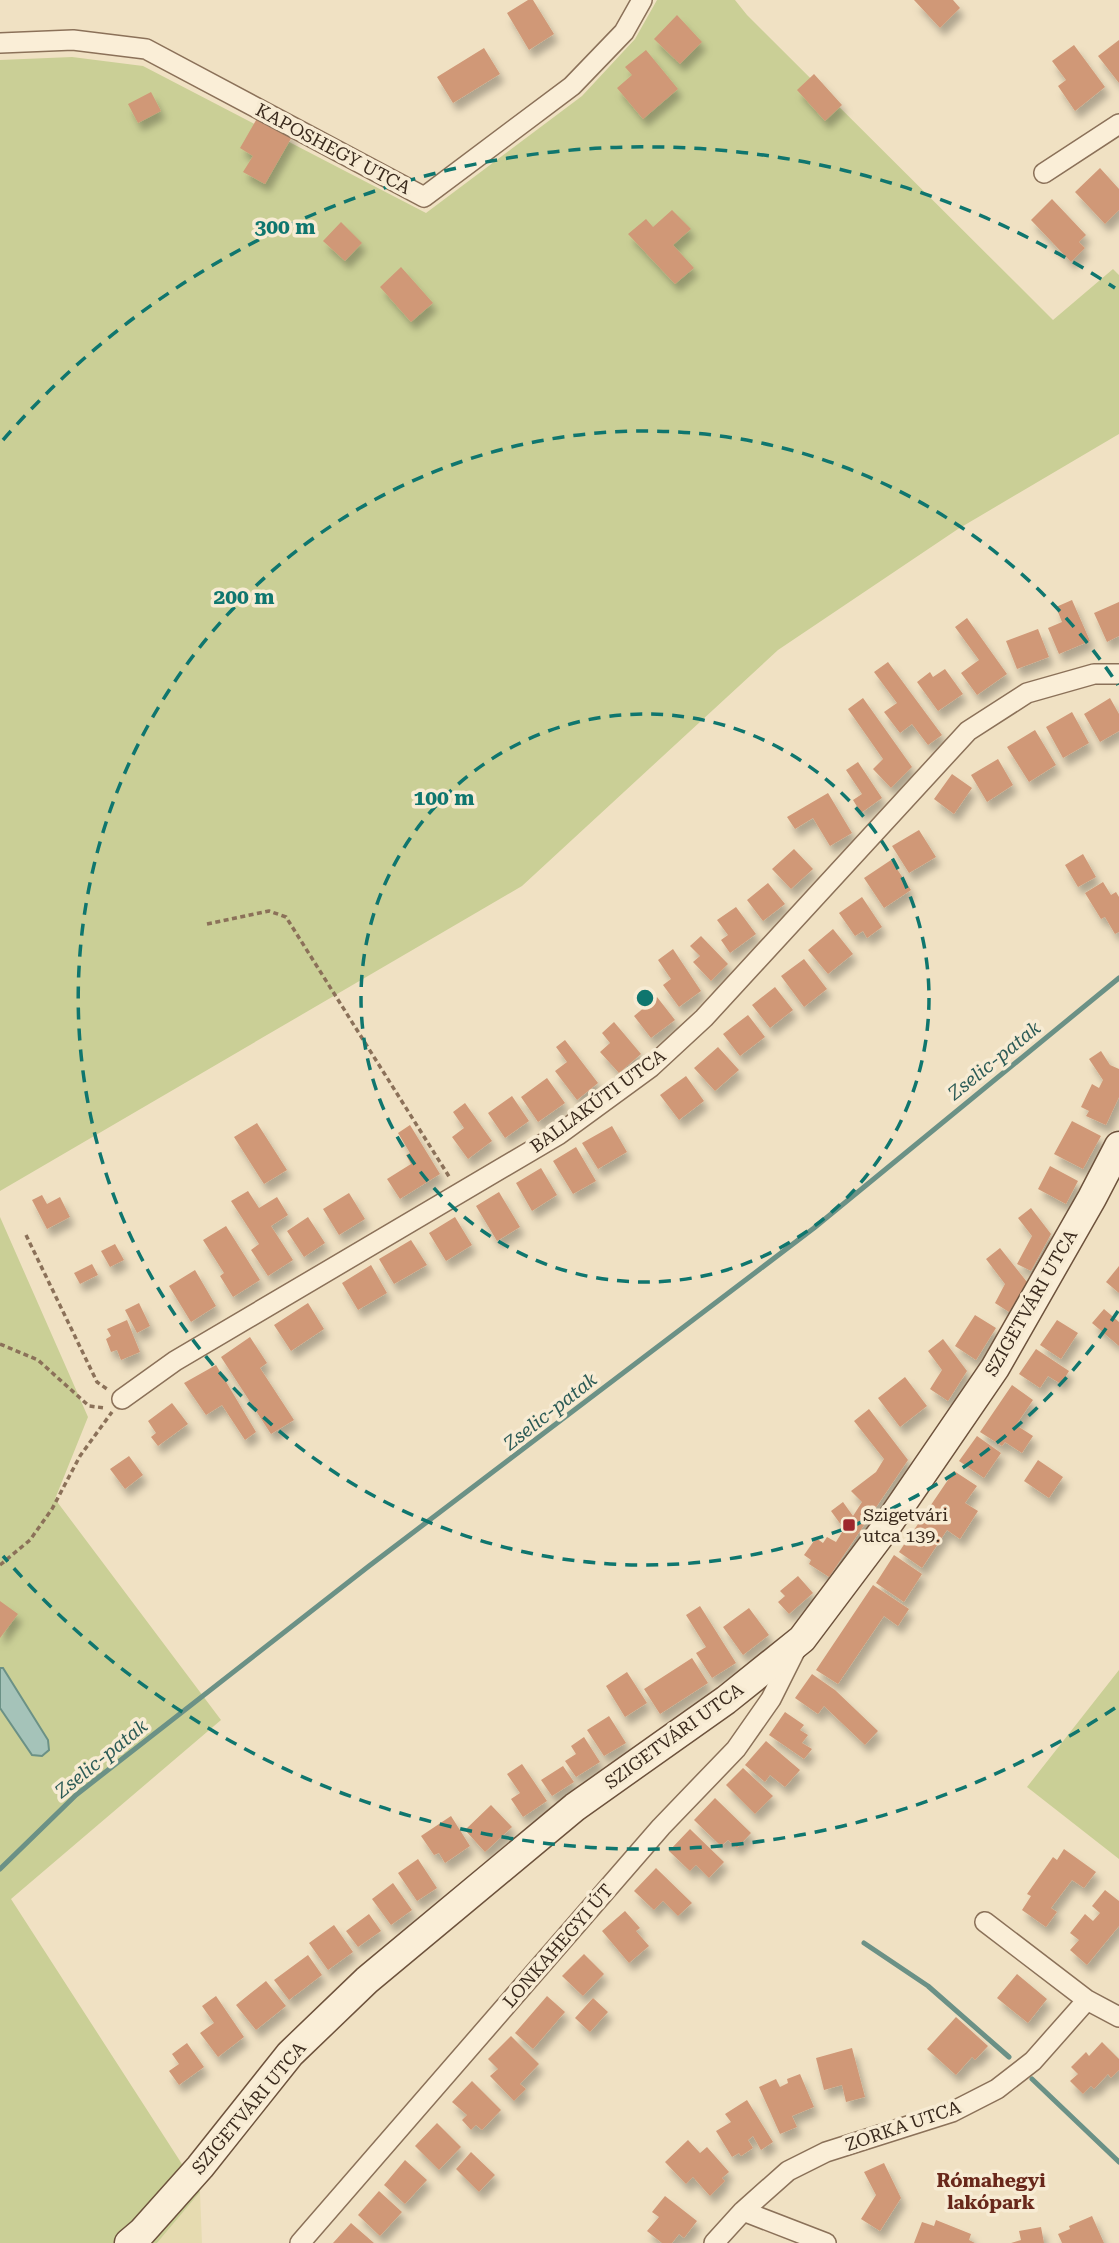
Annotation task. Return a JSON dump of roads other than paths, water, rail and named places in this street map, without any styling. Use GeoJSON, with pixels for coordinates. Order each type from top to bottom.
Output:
{"type":"FeatureCollection","features":[{"type":"Feature","properties":{"kind":"street","name":"KAPOSHEGY UTCA"},"geometry":{"type":"LineString","coordinates":[[0,43],[73,40],[146,49],[424,197],[572,86],[624,32],[642,0]]}},
{"type":"Feature","properties":{"kind":"street"},"geometry":{"type":"LineString","coordinates":[[1044,173],[1119,124]]}},
{"type":"Feature","properties":{"kind":"street","name":"BALLAKÚTI UTCA"},"geometry":{"type":"LineString","coordinates":[[122,1399],[175,1361],[558,1135],[651,1067],[704,1018],[968,731],[1027,693],[1094,674],[1119,674]]}},
{"type":"Feature","properties":{"kind":"street","name":"SZIGETVÁRI UTCA"},"geometry":{"type":"LineString","coordinates":[[129,2243],[200,2167],[290,2054],[367,1980],[575,1807],[726,1700],[802,1639],[884,1530],[995,1367],[1119,1146]]}},
{"type":"Feature","properties":{"kind":"street","name":"LONKAHEGYI ÚT"},"geometry":{"type":"LineString","coordinates":[[300,2243],[661,1827],[736,1749],[771,1699],[802,1639]]}},
{"type":"Feature","properties":{"kind":"street"},"geometry":{"type":"LineString","coordinates":[[985,1922],[1087,2000],[1119,2017]]}},
{"type":"Feature","properties":{"kind":"street","name":"ZORKA UTCA"},"geometry":{"type":"LineString","coordinates":[[714,2243],[743,2211],[788,2171],[826,2152],[952,2112],[997,2089],[1033,2061],[1087,2000]]}},
{"type":"Feature","properties":{"kind":"street"},"geometry":{"type":"LineString","coordinates":[[743,2211],[827,2243]]}},
{"type":"Feature","properties":{"kind":"water"},"geometry":{"type":"Polygon","coordinates":[[[0,1668],[3,1668],[48,1740],[49,1750],[42,1756],[32,1755],[0,1708],[0,1668]]]}},
{"type":"Feature","properties":{"kind":"waterway","name":"Zselic-patak"},"geometry":{"type":"LineString","coordinates":[[0,1869],[76,1795],[369,1566],[814,1228],[1119,978]]}},
{"type":"Feature","properties":{"kind":"waterway"},"geometry":{"type":"LineString","coordinates":[[864,1943],[928,1986],[1009,2057]]}},
{"type":"Feature","properties":{"kind":"waterway"},"geometry":{"type":"LineString","coordinates":[[1032,2079],[1119,2162]]}},
{"type":"Feature","properties":{"kind":"place","name":"Szigetvári utca 139."},"geometry":{"type":"Point","coordinates":[849,1525]}},
{"type":"Feature","properties":{"kind":"district","name":"Rómahegyi lakópark"},"geometry":{"type":"Point","coordinates":[991,2191]}}]}
